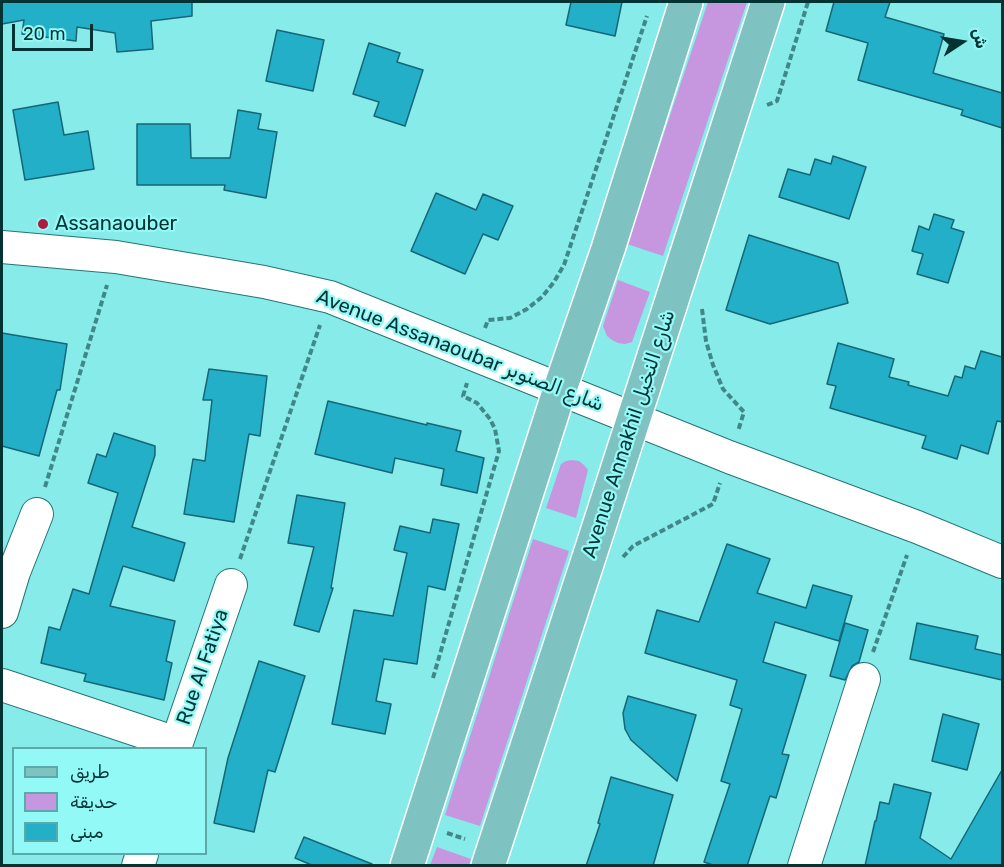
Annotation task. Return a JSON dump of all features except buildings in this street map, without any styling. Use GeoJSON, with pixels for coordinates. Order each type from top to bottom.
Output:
{"type":"FeatureCollection","features":[{"type":"Feature","properties":{"kind":"main road"},"geometry":{"type":"LineString","coordinates":[[407,866],[686,2]]}},
{"type":"Feature","properties":{"kind":"main road","name":"Avenue Annakhil شارع النخيل"},"geometry":{"type":"LineString","coordinates":[[491,857],[768,2]]}},
{"type":"Feature","properties":{"kind":"street","name":"Avenue Assanaoubar شارع الصنوبر"},"geometry":{"type":"LineString","coordinates":[[2,248],[116,257],[264,282],[330,297],[729,457],[917,527],[1002,562]]}},
{"type":"Feature","properties":{"kind":"street"},"geometry":{"type":"LineString","coordinates":[[2,612],[14,572],[37,514]]}},
{"type":"Feature","properties":{"kind":"street","name":"Rue Al Fatiya"},"geometry":{"type":"LineString","coordinates":[[176,746],[231,585]]}},
{"type":"Feature","properties":{"kind":"street"},"geometry":{"type":"LineString","coordinates":[[804,866],[864,679]]}},
{"type":"Feature","properties":{"kind":"street"},"geometry":{"type":"LineString","coordinates":[[2,685],[176,746]]}},
{"type":"Feature","properties":{"kind":"path"},"geometry":{"type":"LineString","coordinates":[[432,681],[499,451],[495,429],[490,418],[477,403],[463,396],[488,320],[510,318],[527,309],[542,297],[564,266],[648,13]]}},
{"type":"Feature","properties":{"kind":"path"},"geometry":{"type":"LineString","coordinates":[[37,514],[116,257]]}},
{"type":"Feature","properties":{"kind":"path"},"geometry":{"type":"LineString","coordinates":[[231,585],[330,297]]}},
{"type":"Feature","properties":{"kind":"path"},"geometry":{"type":"LineString","coordinates":[[864,679],[917,527]]}},
{"type":"Feature","properties":{"kind":"path"},"geometry":{"type":"LineString","coordinates":[[421,824],[491,857]]}},
{"type":"Feature","properties":{"kind":"green space"},"geometry":{"type":"Polygon","coordinates":[[[708,2],[747,2],[663,256],[627,244],[708,2]]]}},
{"type":"Feature","properties":{"kind":"green space"},"geometry":{"type":"Polygon","coordinates":[[[618,280],[650,292],[632,342],[625,344],[618,343],[607,336],[603,326],[618,280]]]}},
{"type":"Feature","properties":{"kind":"green space"},"geometry":{"type":"Polygon","coordinates":[[[572,460],[579,461],[588,470],[576,518],[546,508],[561,464],[572,460]]]}},
{"type":"Feature","properties":{"kind":"green space"},"geometry":{"type":"Polygon","coordinates":[[[533,539],[569,551],[480,826],[445,815],[533,539]]]}},
{"type":"Feature","properties":{"kind":"green space"},"geometry":{"type":"Polygon","coordinates":[[[437,847],[471,859],[469,865],[430,865],[437,847]]]}},
{"type":"Feature","properties":{"kind":"place","name":"Assanaouber"},"geometry":{"type":"Point","coordinates":[43,224]}}]}
